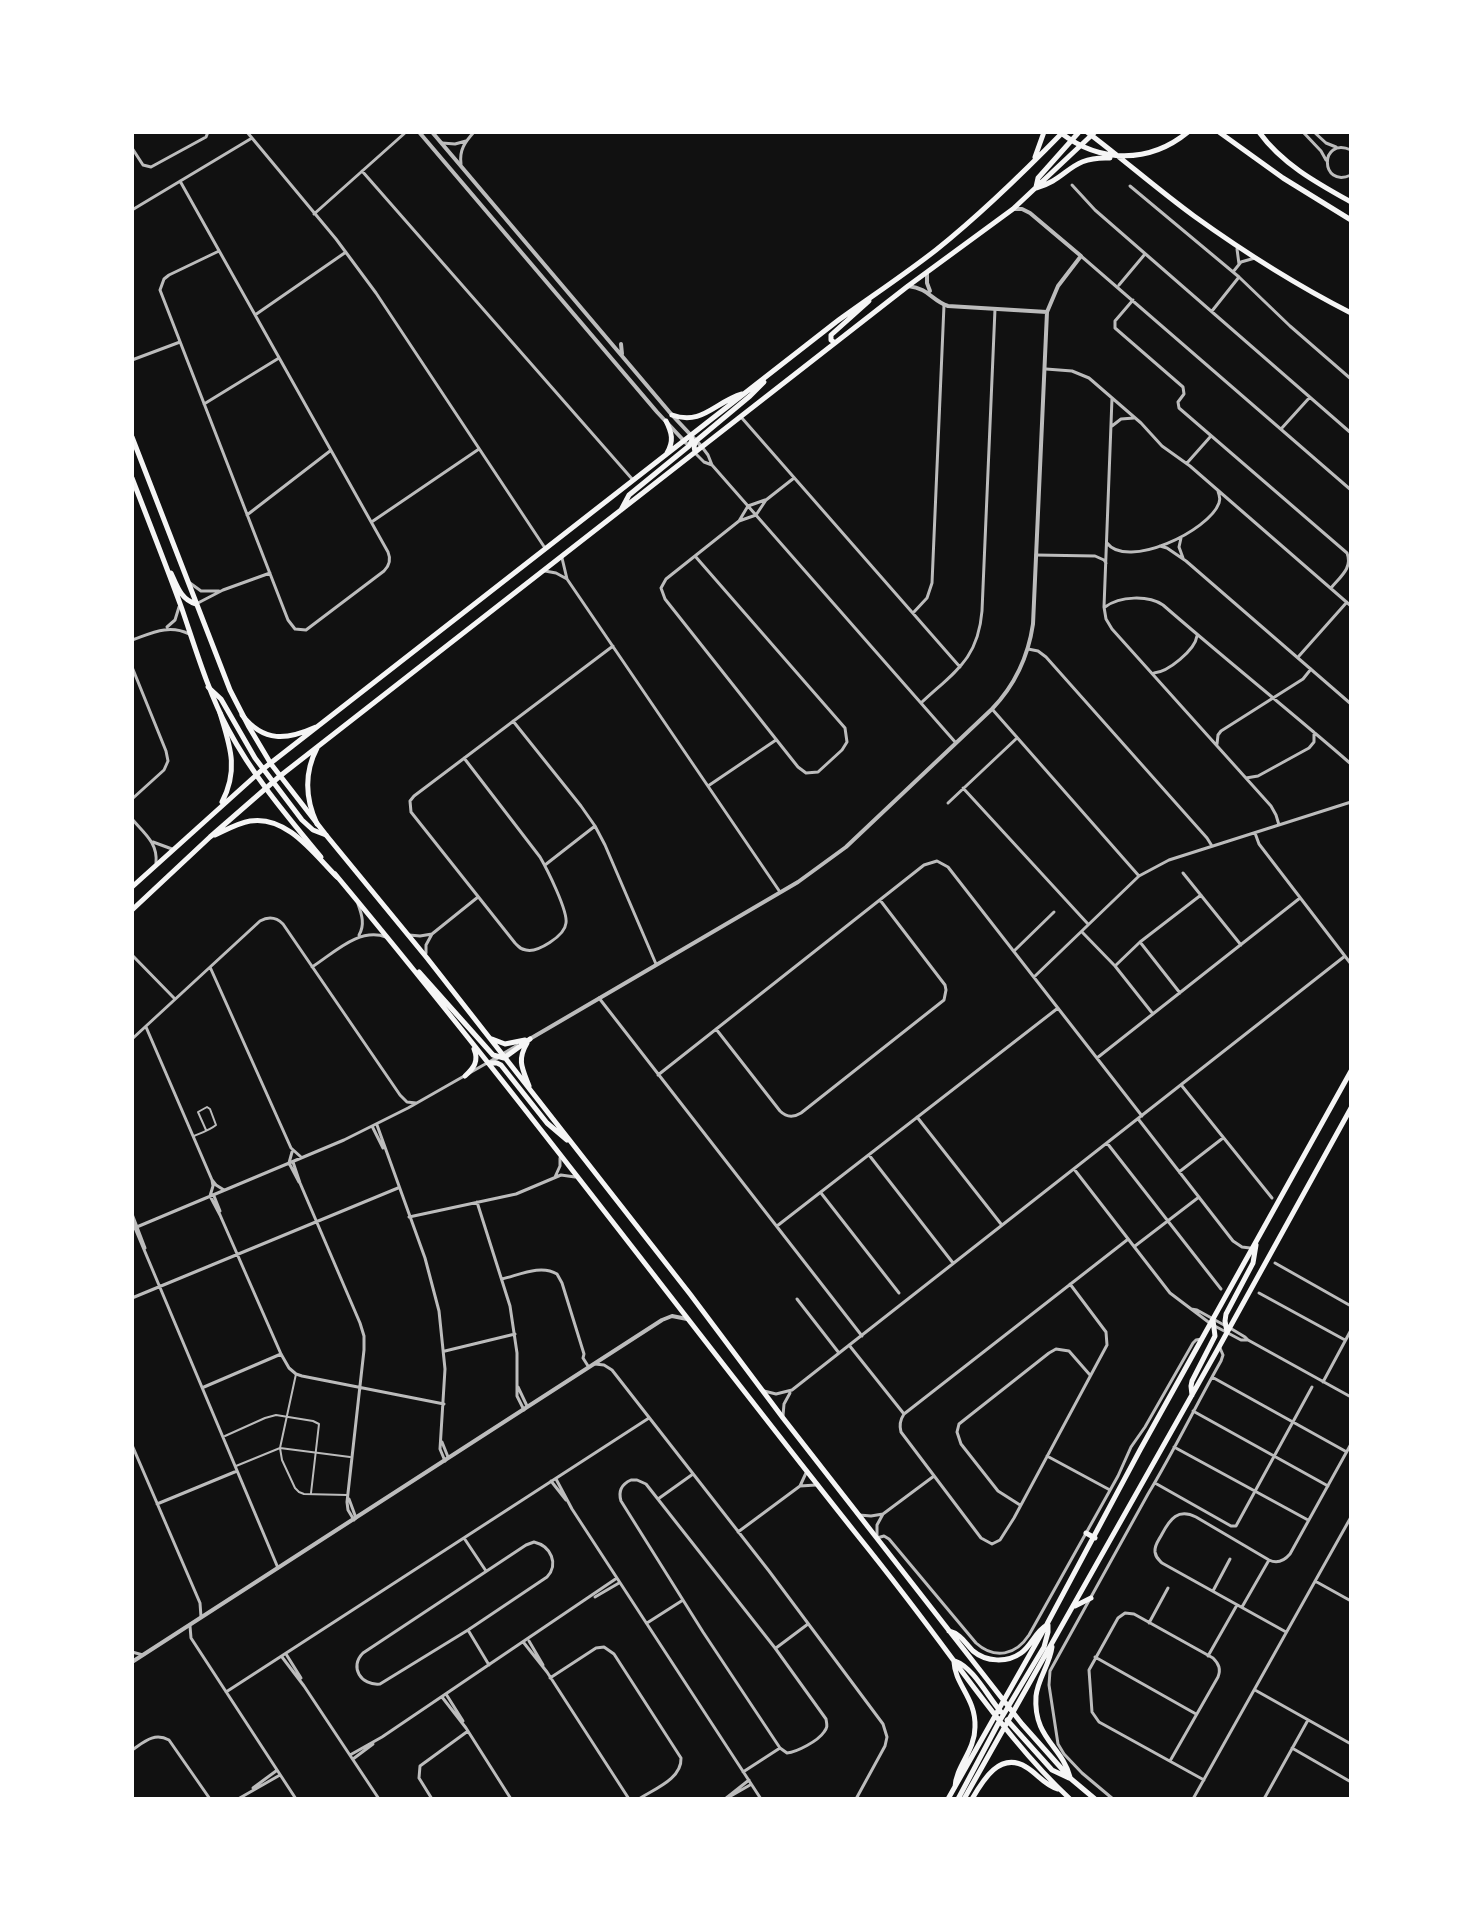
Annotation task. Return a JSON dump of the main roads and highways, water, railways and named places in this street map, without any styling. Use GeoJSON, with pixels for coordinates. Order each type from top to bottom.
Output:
{"type":"FeatureCollection","features":[{"type":"Feature","properties":{"kind":"main road"},"geometry":{"type":"LineString","coordinates":[[1028,168],[1039,150],[1044,132]]}},
{"type":"Feature","properties":{"kind":"main road"},"geometry":{"type":"LineString","coordinates":[[132,887],[263,769],[633,480],[665,456],[691,442],[691,436],[836,322],[939,247],[1028,168],[1062,132],[1075,143],[1091,150],[1126,156],[1160,149],[1188,132]]}},
{"type":"Feature","properties":{"kind":"main road"},"geometry":{"type":"LineString","coordinates":[[1036,188],[1038,178],[1079,132]]}},
{"type":"Feature","properties":{"kind":"main road"},"geometry":{"type":"LineString","coordinates":[[1219,132],[1274,172],[1351,220]]}},
{"type":"Feature","properties":{"kind":"main road"},"geometry":{"type":"LineString","coordinates":[[1259,132],[1275,152],[1292,166],[1351,202]]}},
{"type":"Feature","properties":{"kind":"main road"},"geometry":{"type":"LineString","coordinates":[[132,910],[280,776],[908,286],[1013,209],[1092,133],[1235,245],[1351,313]]}},
{"type":"Feature","properties":{"kind":"main road"},"geometry":{"type":"LineString","coordinates":[[1036,188],[1054,182],[1082,161],[1097,157],[1123,160]]}},
{"type":"Feature","properties":{"kind":"main road"},"geometry":{"type":"LineString","coordinates":[[835,343],[831,335],[861,310],[874,294]]}},
{"type":"Feature","properties":{"kind":"main road"},"geometry":{"type":"LineString","coordinates":[[695,452],[696,441],[750,396],[773,372]]}},
{"type":"Feature","properties":{"kind":"main road"},"geometry":{"type":"LineString","coordinates":[[672,415],[698,417],[726,399],[746,393]]}},
{"type":"Feature","properties":{"kind":"main road"},"geometry":{"type":"LineString","coordinates":[[665,456],[672,437],[666,421]]}},
{"type":"Feature","properties":{"kind":"main road"},"geometry":{"type":"LineString","coordinates":[[132,437],[230,690],[271,764],[427,958],[1006,1704],[1070,1778],[1095,1799]]}},
{"type":"Feature","properties":{"kind":"main road"},"geometry":{"type":"LineString","coordinates":[[621,511],[629,495],[684,445]]}},
{"type":"Feature","properties":{"kind":"main road"},"geometry":{"type":"LineString","coordinates":[[132,478],[208,687],[256,775],[458,1024],[999,1722],[1038,1768],[1070,1799]]}},
{"type":"Feature","properties":{"kind":"main road"},"geometry":{"type":"LineString","coordinates":[[148,520],[182,595],[190,603],[196,604]]}},
{"type":"Feature","properties":{"kind":"main road"},"geometry":{"type":"LineString","coordinates":[[208,687],[221,699],[263,769],[307,825],[326,835]]}},
{"type":"Feature","properties":{"kind":"main road"},"geometry":{"type":"LineString","coordinates":[[219,807],[228,789],[233,761],[220,713]]}},
{"type":"Feature","properties":{"kind":"main road"},"geometry":{"type":"LineString","coordinates":[[242,715],[255,729],[283,737],[324,723]]}},
{"type":"Feature","properties":{"kind":"main road"},"geometry":{"type":"LineString","coordinates":[[317,824],[309,802],[307,779],[318,746]]}},
{"type":"Feature","properties":{"kind":"main road"},"geometry":{"type":"LineString","coordinates":[[210,837],[249,821],[275,822],[289,830],[337,877]]}},
{"type":"Feature","properties":{"kind":"main road"},"geometry":{"type":"LineString","coordinates":[[406,959],[435,988],[486,1049],[501,1056]]}},
{"type":"Feature","properties":{"kind":"main road"},"geometry":{"type":"LineString","coordinates":[[458,1024],[476,1056],[473,1069],[465,1076]]}},
{"type":"Feature","properties":{"kind":"main road"},"geometry":{"type":"LineString","coordinates":[[486,1035],[503,1044],[530,1039]]}},
{"type":"Feature","properties":{"kind":"main road"},"geometry":{"type":"LineString","coordinates":[[501,1056],[530,1039]]}},
{"type":"Feature","properties":{"kind":"main road"},"geometry":{"type":"LineString","coordinates":[[530,1039],[521,1060],[532,1094]]}},
{"type":"Feature","properties":{"kind":"main road"},"geometry":{"type":"LineString","coordinates":[[488,1063],[501,1065],[547,1123],[571,1143]]}},
{"type":"Feature","properties":{"kind":"main road"},"geometry":{"type":"LineString","coordinates":[[949,1631],[957,1634],[979,1655],[1003,1660],[1021,1653],[1047,1624],[1351,1071]]}},
{"type":"Feature","properties":{"kind":"main road"},"geometry":{"type":"LineString","coordinates":[[948,1799],[1003,1715],[1013,1712],[1348,1119],[1351,1108]]}},
{"type":"Feature","properties":{"kind":"main road"},"geometry":{"type":"LineString","coordinates":[[1227,1329],[1226,1314],[1253,1263],[1255,1246]]}},
{"type":"Feature","properties":{"kind":"main road"},"geometry":{"type":"LineString","coordinates":[[1192,1395],[1192,1381],[1213,1341],[1213,1325]]}},
{"type":"Feature","properties":{"kind":"main road"},"geometry":{"type":"LineString","coordinates":[[1086,1533],[1095,1538]]}},
{"type":"Feature","properties":{"kind":"main road"},"geometry":{"type":"LineString","coordinates":[[1074,1606],[1091,1598]]}},
{"type":"Feature","properties":{"kind":"main road"},"geometry":{"type":"LineString","coordinates":[[958,1799],[1006,1704],[1044,1647],[1047,1624]]}},
{"type":"Feature","properties":{"kind":"main road"},"geometry":{"type":"LineString","coordinates":[[1052,1644],[1038,1687],[1036,1706],[1044,1735],[1070,1778]]}},
{"type":"Feature","properties":{"kind":"main road"},"geometry":{"type":"LineString","coordinates":[[954,1661],[966,1666],[1003,1715],[1052,1770],[1070,1778]]}},
{"type":"Feature","properties":{"kind":"main road"},"geometry":{"type":"LineString","coordinates":[[954,1661],[956,1675],[972,1703],[975,1727],[972,1745],[955,1779],[955,1788]]}},
{"type":"Feature","properties":{"kind":"main road"},"geometry":{"type":"LineString","coordinates":[[964,1799],[999,1722]]}},
{"type":"Feature","properties":{"kind":"main road"},"geometry":{"type":"LineString","coordinates":[[972,1799],[991,1771],[1008,1763],[1023,1765],[1046,1784],[1059,1789]]}}]}
